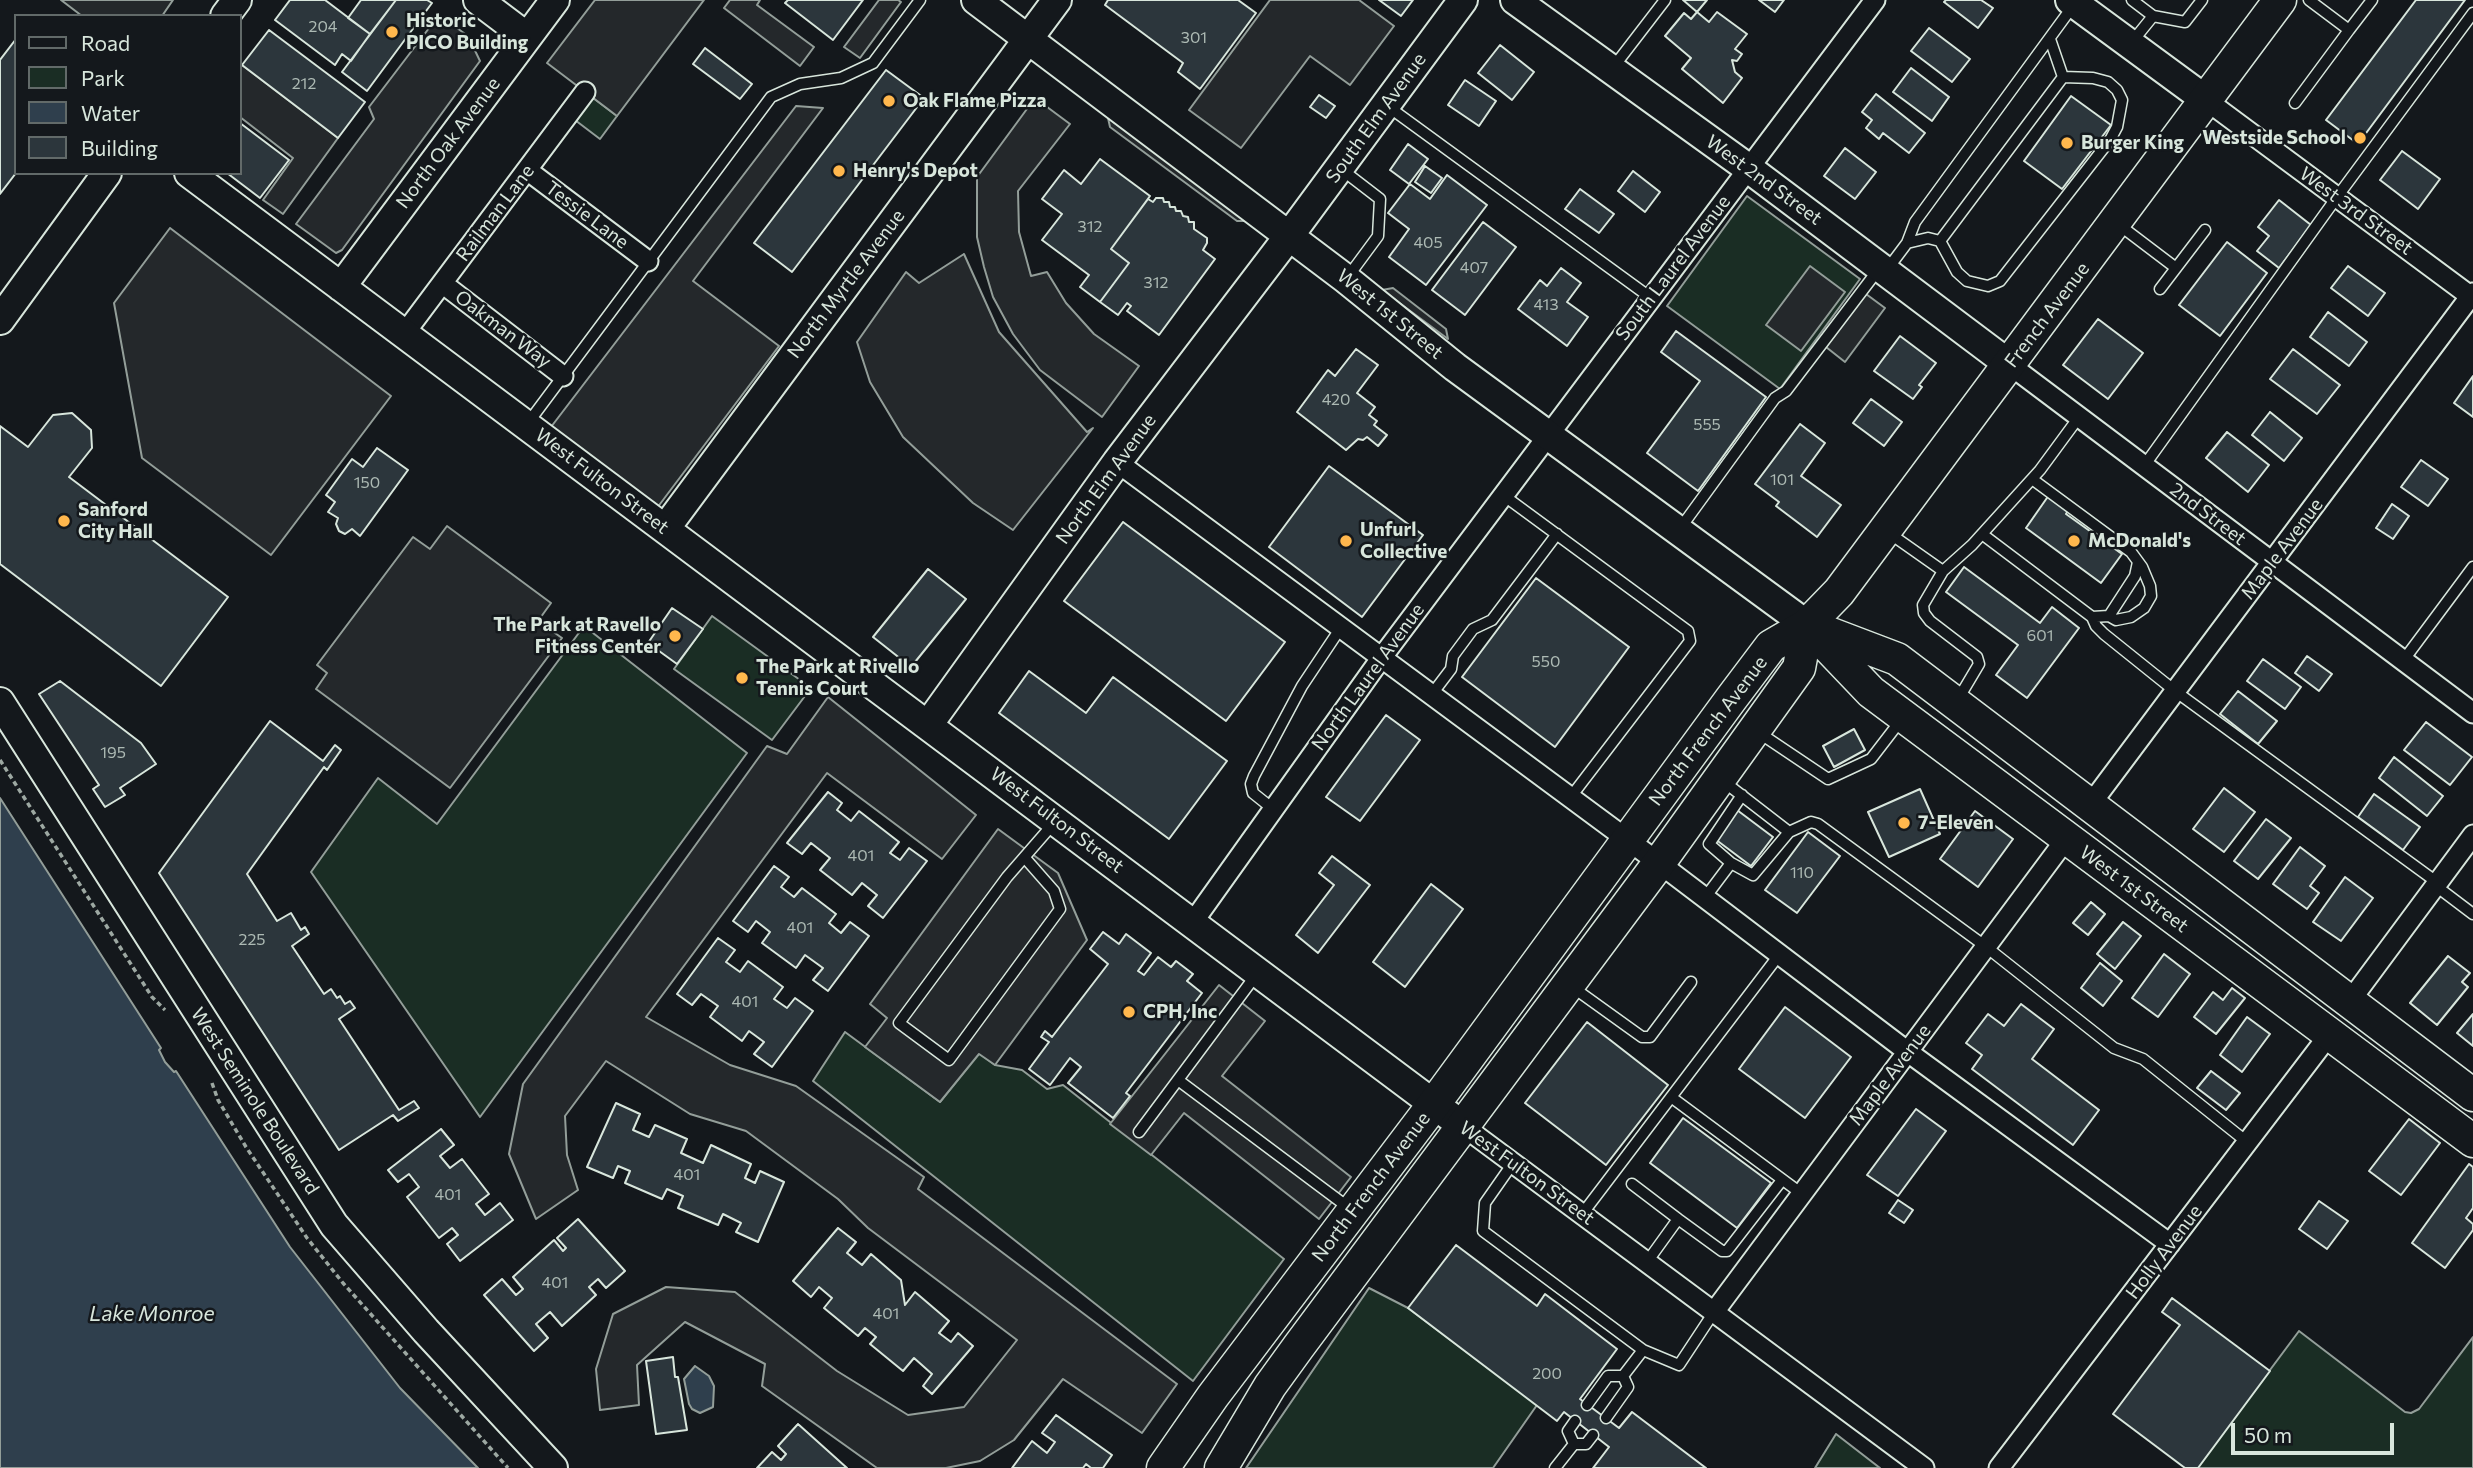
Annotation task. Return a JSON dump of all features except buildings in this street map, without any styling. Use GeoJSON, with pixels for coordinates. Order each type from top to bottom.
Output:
{"type":"FeatureCollection","features":[{"type":"Feature","properties":{"kind":"main road","name":"French Avenue"},"geometry":{"type":"LineString","coordinates":[[1807,625],[1839,592],[2280,0]]}},
{"type":"Feature","properties":{"kind":"main road","name":"West 1st Street"},"geometry":{"type":"LineString","coordinates":[[1807,625],[1896,659],[2473,1095]]}},
{"type":"Feature","properties":{"kind":"main road","name":"West 1st Street"},"geometry":{"type":"LineString","coordinates":[[1807,625],[1871,692],[2473,1141]]}},
{"type":"Feature","properties":{"kind":"main road","name":"North French Avenue"},"geometry":{"type":"LineString","coordinates":[[1205,1468],[1227,1434],[1270,1386],[1659,863],[1731,787],[1754,730],[1799,668],[1807,625]]}},
{"type":"Feature","properties":{"kind":"main road","name":"North French Avenue"},"geometry":{"type":"LineString","coordinates":[[1163,1468],[1771,646],[1807,625]]}},
{"type":"Feature","properties":{"kind":"main road"},"geometry":{"type":"LineString","coordinates":[[2239,967],[2269,966],[2314,999],[2350,1001]]}},
{"type":"Feature","properties":{"kind":"main road"},"geometry":{"type":"LineString","coordinates":[[2329,1035],[2371,1037],[2408,1065],[2440,1070]]}},
{"type":"Feature","properties":{"kind":"main road","name":"North French Avenue"},"geometry":{"type":"LineString","coordinates":[[1221,1468],[1270,1386]]}},
{"type":"Feature","properties":{"kind":"street"},"geometry":{"type":"LineString","coordinates":[[478,0],[527,37]]}},
{"type":"Feature","properties":{"kind":"street","name":"North Oak Avenue"},"geometry":{"type":"LineString","coordinates":[[341,287],[555,0]]}},
{"type":"Feature","properties":{"kind":"street","name":"West 1st Street"},"geometry":{"type":"LineString","coordinates":[[975,0],[1346,279],[1549,437],[1807,625]]}},
{"type":"Feature","properties":{"kind":"street","name":"North Myrtle Avenue"},"geometry":{"type":"LineString","coordinates":[[665,529],[1057,0]]}},
{"type":"Feature","properties":{"kind":"street","name":"South Elm Avenue"},"geometry":{"type":"LineString","coordinates":[[1289,236],[1463,0]]}},
{"type":"Feature","properties":{"kind":"street","name":"West 2nd Street"},"geometry":{"type":"LineString","coordinates":[[1515,0],[1748,168],[2010,365]]}},
{"type":"Feature","properties":{"kind":"street","name":"South Laurel Avenue"},"geometry":{"type":"LineString","coordinates":[[1549,437],[1875,0]]}},
{"type":"Feature","properties":{"kind":"street","name":"West 3rd Street"},"geometry":{"type":"LineString","coordinates":[[2073,2],[2472,296]]}},
{"type":"Feature","properties":{"kind":"street","name":"Railman Lane"},"geometry":{"type":"LineString","coordinates":[[404,334],[585,92]]}},
{"type":"Feature","properties":{"kind":"street","name":"Tessie Lane"},"geometry":{"type":"LineString","coordinates":[[527,170],[648,261]]}},
{"type":"Feature","properties":{"kind":"street"},"geometry":{"type":"LineString","coordinates":[[0,320],[106,175]]}},
{"type":"Feature","properties":{"kind":"street","name":"West Fulton Street"},"geometry":{"type":"LineString","coordinates":[[192,175],[1924,1468]]}},
{"type":"Feature","properties":{"kind":"street","name":"North Elm Avenue"},"geometry":{"type":"LineString","coordinates":[[928,725],[1117,462],[1289,236]]}},
{"type":"Feature","properties":{"kind":"street","name":"Oakman Way"},"geometry":{"type":"LineString","coordinates":[[442,283],[564,376]]}},
{"type":"Feature","properties":{"kind":"street","name":"Maple Avenue"},"geometry":{"type":"LineString","coordinates":[[2090,805],[2472,296]]}},
{"type":"Feature","properties":{"kind":"street","name":"2nd Street"},"geometry":{"type":"LineString","coordinates":[[2010,365],[2473,713]]}},
{"type":"Feature","properties":{"kind":"street","name":"North Laurel Avenue"},"geometry":{"type":"LineString","coordinates":[[1193,922],[1382,657],[1549,437]]}},
{"type":"Feature","properties":{"kind":"street"},"geometry":{"type":"LineString","coordinates":[[1117,462],[1342,626],[1908,1052],[2170,1244]]}},
{"type":"Feature","properties":{"kind":"street","name":"West Seminole Boulevard"},"geometry":{"type":"LineString","coordinates":[[0,702],[334,1225],[426,1331],[553,1468]]}},
{"type":"Feature","properties":{"kind":"street"},"geometry":{"type":"LineString","coordinates":[[2350,1001],[2473,835]]}},
{"type":"Feature","properties":{"kind":"street","name":"Maple Avenue"},"geometry":{"type":"LineString","coordinates":[[1714,1312],[2066,839]]}},
{"type":"Feature","properties":{"kind":"street","name":"Holly Avenue"},"geometry":{"type":"LineString","coordinates":[[1999,1468],[2329,1035]]}},
{"type":"Feature","properties":{"kind":"lane"},"geometry":{"type":"LineString","coordinates":[[527,425],[771,97],[800,84],[841,78],[873,63],[920,0]]}},
{"type":"Feature","properties":{"kind":"lane"},"geometry":{"type":"LineString","coordinates":[[1612,70],[1665,0]]}},
{"type":"Feature","properties":{"kind":"lane"},"geometry":{"type":"LineString","coordinates":[[2132,0],[2153,16],[2185,22],[2202,0]]}},
{"type":"Feature","properties":{"kind":"lane"},"geometry":{"type":"LineString","coordinates":[[2309,0],[2349,30]]}},
{"type":"Feature","properties":{"kind":"lane"},"geometry":{"type":"LineString","coordinates":[[2295,103],[2372,0]]}},
{"type":"Feature","properties":{"kind":"lane"},"geometry":{"type":"LineString","coordinates":[[1679,530],[1775,398],[1786,391],[1883,269],[1907,243],[1915,222],[2050,39],[2073,2]]}},
{"type":"Feature","properties":{"kind":"lane"},"geometry":{"type":"LineString","coordinates":[[2144,466],[2473,13]]}},
{"type":"Feature","properties":{"kind":"lane"},"geometry":{"type":"LineString","coordinates":[[2130,44],[2153,16]]}},
{"type":"Feature","properties":{"kind":"lane"},"geometry":{"type":"LineString","coordinates":[[2050,39],[2063,77]]}},
{"type":"Feature","properties":{"kind":"lane"},"geometry":{"type":"LineString","coordinates":[[1940,241],[2063,77]]}},
{"type":"Feature","properties":{"kind":"lane"},"geometry":{"type":"LineString","coordinates":[[1907,243],[1928,238],[1940,241],[1957,272],[1967,281],[1989,286],[2000,281],[2110,140],[2122,111],[2122,100],[2117,90],[2108,82],[2093,78],[2063,77]]}},
{"type":"Feature","properties":{"kind":"lane"},"geometry":{"type":"LineString","coordinates":[[1386,104],[1651,298]]}},
{"type":"Feature","properties":{"kind":"lane"},"geometry":{"type":"LineString","coordinates":[[1339,168],[1380,199],[1378,236],[1346,279]]}},
{"type":"Feature","properties":{"kind":"lane"},"geometry":{"type":"LineString","coordinates":[[2116,223],[2176,268]]}},
{"type":"Feature","properties":{"kind":"lane"},"geometry":{"type":"LineString","coordinates":[[2160,289],[2205,230]]}},
{"type":"Feature","properties":{"kind":"lane"},"geometry":{"type":"LineString","coordinates":[[1956,703],[1977,671],[1977,657],[1930,621],[1924,613],[1923,605],[1943,571],[1982,534],[2032,479],[2079,417]]}},
{"type":"Feature","properties":{"kind":"lane"},"geometry":{"type":"LineString","coordinates":[[2032,479],[2131,552],[2150,586],[2151,596],[2144,608],[2131,617],[2116,620],[2109,616],[2092,617]]}},
{"type":"Feature","properties":{"kind":"lane"},"geometry":{"type":"LineString","coordinates":[[1503,495],[1688,631],[1690,641],[1570,798]]}},
{"type":"Feature","properties":{"kind":"lane"},"geometry":{"type":"LineString","coordinates":[[1885,530],[1943,571]]}},
{"type":"Feature","properties":{"kind":"lane"},"geometry":{"type":"LineString","coordinates":[[1432,694],[1451,669],[1453,656],[1473,629],[1492,620],[1557,534]]}},
{"type":"Feature","properties":{"kind":"lane"},"geometry":{"type":"LineString","coordinates":[[1982,534],[2092,617],[2104,634],[2175,691],[2437,884],[2473,914]]}},
{"type":"Feature","properties":{"kind":"lane"},"geometry":{"type":"LineString","coordinates":[[2109,616],[2135,576],[2138,562]]}},
{"type":"Feature","properties":{"kind":"lane"},"geometry":{"type":"LineString","coordinates":[[2403,661],[2473,567]]}},
{"type":"Feature","properties":{"kind":"lane"},"geometry":{"type":"LineString","coordinates":[[1273,810],[1253,793],[1251,785],[1254,776],[1302,686],[1342,626]]}},
{"type":"Feature","properties":{"kind":"lane"},"geometry":{"type":"LineString","coordinates":[[1754,730],[1828,779],[1871,759],[1904,717]]}},
{"type":"Feature","properties":{"kind":"lane"},"geometry":{"type":"LineString","coordinates":[[1789,832],[1731,787],[1709,844],[1731,863],[1753,875],[1789,832],[1811,822],[1818,824],[1985,946],[2114,1048],[2143,1059],[2247,1142]]}},
{"type":"Feature","properties":{"kind":"lane"},"geometry":{"type":"LineString","coordinates":[[1025,858],[1054,891],[1060,909],[949,1060],[899,1023],[1007,877],[1056,820]]}},
{"type":"Feature","properties":{"kind":"lane"},"geometry":{"type":"LineString","coordinates":[[1704,899],[1731,863]]}},
{"type":"Feature","properties":{"kind":"lane"},"geometry":{"type":"LineString","coordinates":[[1583,1213],[1779,954]]}},
{"type":"Feature","properties":{"kind":"lane"},"geometry":{"type":"LineString","coordinates":[[1139,1132],[1259,971]]}},
{"type":"Feature","properties":{"kind":"lane"},"geometry":{"type":"LineString","coordinates":[[1568,984],[1642,1037],[1650,1037],[1691,982]]}},
{"type":"Feature","properties":{"kind":"lane"},"geometry":{"type":"LineString","coordinates":[[1178,1080],[1353,1211]]}},
{"type":"Feature","properties":{"kind":"lane"},"geometry":{"type":"LineString","coordinates":[[1671,1097],[1802,1194]]}},
{"type":"Feature","properties":{"kind":"lane"},"geometry":{"type":"LineString","coordinates":[[1513,1163],[1485,1203],[1483,1231],[1643,1350],[1679,1365],[1714,1312]]}},
{"type":"Feature","properties":{"kind":"lane"},"geometry":{"type":"LineString","coordinates":[[1632,1184],[1722,1251],[1727,1251],[1782,1180]]}},
{"type":"Feature","properties":{"kind":"lane"},"geometry":{"type":"LineString","coordinates":[[1647,1262],[1678,1219]]}},
{"type":"Feature","properties":{"kind":"lane"},"geometry":{"type":"LineString","coordinates":[[1623,1376],[1643,1350]]}},
{"type":"Feature","properties":{"kind":"lane"},"geometry":{"type":"LineString","coordinates":[[1587,1405],[1608,1376],[1623,1376]]}},
{"type":"Feature","properties":{"kind":"lane"},"geometry":{"type":"LineString","coordinates":[[1606,1418],[1628,1387],[1623,1376]]}},
{"type":"Feature","properties":{"kind":"lane"},"geometry":{"type":"LineString","coordinates":[[1574,1444],[1568,1432],[1575,1421]]}},
{"type":"Feature","properties":{"kind":"lane"},"geometry":{"type":"LineString","coordinates":[[1574,1444],[1586,1444],[1593,1435]]}},
{"type":"Feature","properties":{"kind":"lane"},"geometry":{"type":"LineString","coordinates":[[1555,1468],[1574,1444]]}},
{"type":"Feature","properties":{"kind":"green space"},"geometry":{"type":"Polygon","coordinates":[[[588,94],[617,116],[600,139],[571,117],[588,94]]]}},
{"type":"Feature","properties":{"kind":"green space"},"geometry":{"type":"Polygon","coordinates":[[[1747,196],[1860,279],[1780,389],[1667,306],[1747,196]]]}},
{"type":"Feature","properties":{"kind":"green space","name":"The Park at Rivello Tennis Court"},"geometry":{"type":"Polygon","coordinates":[[[712,616],[811,688],[772,740],[674,669],[712,616]]]}},
{"type":"Feature","properties":{"kind":"green space"},"geometry":{"type":"Polygon","coordinates":[[[584,626],[747,753],[480,1117],[311,872],[378,778],[437,824],[584,626]]]}},
{"type":"Feature","properties":{"kind":"green space"},"geometry":{"type":"Polygon","coordinates":[[[845,1032],[940,1102],[979,1053],[995,1065],[1022,1070],[1047,1089],[1063,1085],[1284,1259],[1193,1381],[813,1081],[845,1032]]]}},
{"type":"Feature","properties":{"kind":"green space"},"geometry":{"type":"Polygon","coordinates":[[[1369,1288],[1408,1308],[1537,1405],[1493,1468],[1246,1468],[1369,1288]]]}},
{"type":"Feature","properties":{"kind":"green space"},"geometry":{"type":"Polygon","coordinates":[[[2299,1331],[2405,1412],[2411,1413],[2419,1409],[2473,1337],[2473,1468],[2197,1468],[2299,1331]]]}},
{"type":"Feature","properties":{"kind":"green space"},"geometry":{"type":"Polygon","coordinates":[[[1836,1434],[1880,1468],[1815,1468],[1836,1434]]]}},
{"type":"Feature","properties":{"kind":"shaded area"},"geometry":{"type":"Polygon","coordinates":[[[61,0],[173,0],[163,14],[79,14],[61,0]]]}},
{"type":"Feature","properties":{"kind":"shaded area"},"geometry":{"type":"Polygon","coordinates":[[[595,0],[704,0],[617,116],[547,63],[595,0]]]}},
{"type":"Feature","properties":{"kind":"shaded area"},"geometry":{"type":"Polygon","coordinates":[[[730,0],[760,0],[757,5],[814,47],[800,66],[724,8],[730,0]]]}},
{"type":"Feature","properties":{"kind":"shaded area"},"geometry":{"type":"Polygon","coordinates":[[[879,0],[901,2],[860,58],[844,47],[879,0]]]}},
{"type":"Feature","properties":{"kind":"shaded area"},"geometry":{"type":"Polygon","coordinates":[[[1270,0],[1359,0],[1394,26],[1350,85],[1310,56],[1241,148],[1189,110],[1270,0]]]}},
{"type":"Feature","properties":{"kind":"shaded area"},"geometry":{"type":"Polygon","coordinates":[[[439,15],[468,36],[480,61],[342,250],[336,253],[296,224],[374,119],[369,107],[439,15]]]}},
{"type":"Feature","properties":{"kind":"shaded area"},"geometry":{"type":"Polygon","coordinates":[[[242,65],[338,138],[283,214],[263,200],[293,158],[242,119],[242,65]]]}},
{"type":"Feature","properties":{"kind":"shaded area"},"geometry":{"type":"Polygon","coordinates":[[[1035,98],[1070,124],[1018,191],[1019,232],[1031,276],[1047,272],[1066,303],[1094,334],[1139,366],[1102,417],[1040,370],[1013,334],[993,297],[977,237],[977,177],[1035,98]]]}},
{"type":"Feature","properties":{"kind":"shaded area"},"geometry":{"type":"Polygon","coordinates":[[[796,106],[823,108],[693,281],[779,346],[657,508],[551,427],[796,106]]]}},
{"type":"Feature","properties":{"kind":"shaded area"},"geometry":{"type":"Polygon","coordinates":[[[1108,118],[1247,221],[1237,221],[1110,127],[1108,118]]]}},
{"type":"Feature","properties":{"kind":"shaded area"},"geometry":{"type":"Polygon","coordinates":[[[170,228],[391,396],[271,555],[142,458],[114,303],[170,228]]]}},
{"type":"Feature","properties":{"kind":"shaded area"},"geometry":{"type":"Polygon","coordinates":[[[964,254],[999,332],[1087,432],[1093,428],[1013,530],[973,503],[903,437],[870,382],[857,342],[906,272],[919,283],[964,254]]]}},
{"type":"Feature","properties":{"kind":"shaded area"},"geometry":{"type":"Polygon","coordinates":[[[1810,266],[1845,292],[1801,351],[1766,325],[1810,266]]]}},
{"type":"Feature","properties":{"kind":"shaded area"},"geometry":{"type":"Polygon","coordinates":[[[1393,288],[1446,329],[1448,339],[1382,290],[1393,288]]]}},
{"type":"Feature","properties":{"kind":"shaded area"},"geometry":{"type":"Polygon","coordinates":[[[1866,294],[1885,308],[1845,362],[1826,347],[1866,294]]]}},
{"type":"Feature","properties":{"kind":"shaded area"},"geometry":{"type":"Polygon","coordinates":[[[447,526],[551,603],[538,621],[562,638],[450,788],[316,689],[327,673],[317,665],[413,537],[430,549],[447,526]]]}},
{"type":"Feature","properties":{"kind":"shaded area"},"geometry":{"type":"Polygon","coordinates":[[[828,697],[976,815],[942,859],[827,773],[646,1017],[730,1065],[796,1086],[924,1177],[918,1189],[1177,1384],[1142,1433],[1063,1379],[1014,1440],[980,1461],[946,1468],[877,1468],[762,1386],[765,1364],[685,1322],[637,1365],[639,1405],[600,1410],[596,1369],[613,1314],[666,1287],[735,1292],[837,1371],[908,1415],[964,1407],[1017,1340],[868,1228],[838,1199],[746,1131],[690,1114],[606,1061],[565,1116],[567,1155],[578,1190],[536,1219],[509,1154],[523,1084],[767,746],[787,754],[828,697]]]}},
{"type":"Feature","properties":{"kind":"shaded area"},"geometry":{"type":"Polygon","coordinates":[[[998,829],[1058,873],[1087,940],[995,1065],[979,1054],[940,1102],[865,1047],[887,1018],[870,1004],[998,829]]]}},
{"type":"Feature","properties":{"kind":"shaded area"},"geometry":{"type":"Polygon","coordinates":[[[1219,985],[1265,1021],[1222,1076],[1351,1177],[1319,1219],[1184,1113],[1151,1155],[1110,1124],[1219,985]]]}},
{"type":"Feature","properties":{"kind":"water","name":"Lake Monroe"},"geometry":{"type":"Polygon","coordinates":[[[0,798],[161,1048],[159,1050],[165,1062],[176,1071],[290,1247],[400,1388],[478,1468],[0,1468],[0,798]]]}},
{"type":"Feature","properties":{"kind":"water"},"geometry":{"type":"Polygon","coordinates":[[[695,1366],[709,1376],[714,1386],[713,1407],[700,1413],[689,1404],[684,1379],[695,1366]]]}},
{"type":"Feature","properties":{"kind":"place","name":"Historic PICO Building"},"geometry":{"type":"Point","coordinates":[392,32]}},
{"type":"Feature","properties":{"kind":"place","name":"Oak Flame Pizza"},"geometry":{"type":"Point","coordinates":[889,101]}},
{"type":"Feature","properties":{"kind":"place","name":"Westside School"},"geometry":{"type":"Point","coordinates":[2360,138]}},
{"type":"Feature","properties":{"kind":"place","name":"Burger King"},"geometry":{"type":"Point","coordinates":[2067,143]}},
{"type":"Feature","properties":{"kind":"place","name":"Henry's Depot"},"geometry":{"type":"Point","coordinates":[839,171]}},
{"type":"Feature","properties":{"kind":"place","name":"Sanford City Hall"},"geometry":{"type":"Point","coordinates":[64,521]}},
{"type":"Feature","properties":{"kind":"place","name":"Unfurl Collective"},"geometry":{"type":"Point","coordinates":[1346,541]}},
{"type":"Feature","properties":{"kind":"place","name":"McDonald's"},"geometry":{"type":"Point","coordinates":[2074,541]}},
{"type":"Feature","properties":{"kind":"place","name":"The Park at Ravello Fitness Center"},"geometry":{"type":"Point","coordinates":[675,636]}},
{"type":"Feature","properties":{"kind":"place","name":"The Park at Rivello Tennis Court"},"geometry":{"type":"Point","coordinates":[742,678]}},
{"type":"Feature","properties":{"kind":"place","name":"7-Eleven"},"geometry":{"type":"Point","coordinates":[1904,823]}},
{"type":"Feature","properties":{"kind":"place","name":"CPH, Inc"},"geometry":{"type":"Point","coordinates":[1129,1012]}}]}
